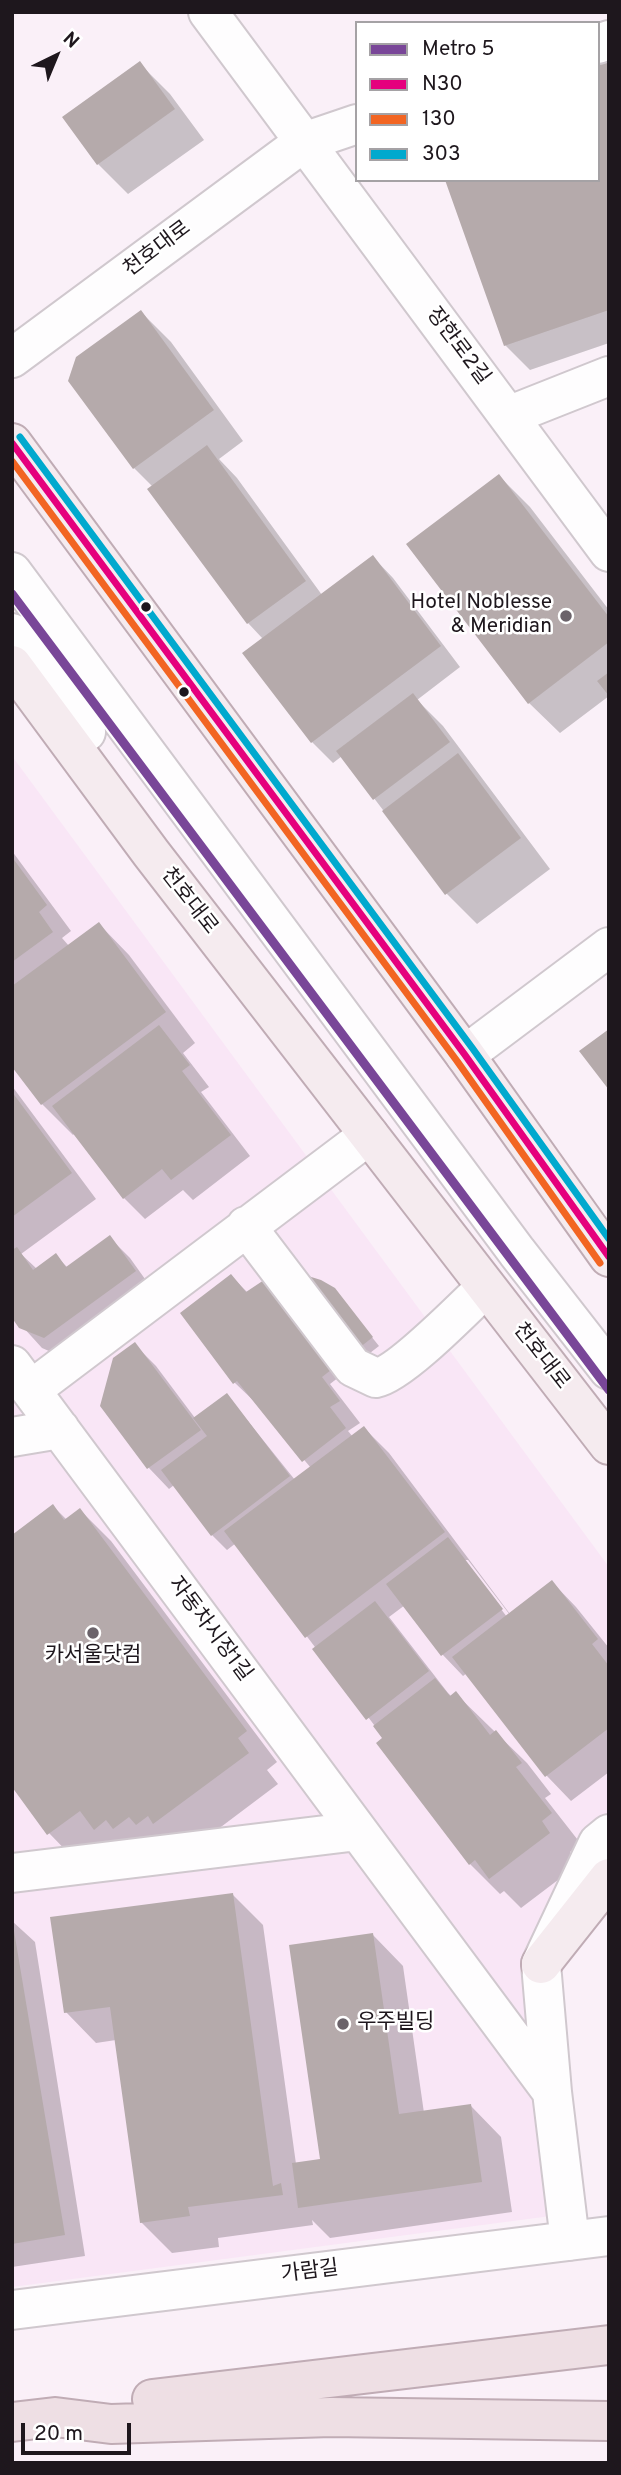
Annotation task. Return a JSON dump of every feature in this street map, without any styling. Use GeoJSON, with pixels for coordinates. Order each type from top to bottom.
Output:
{"type":"FeatureCollection","features":[{"type":"Feature","properties":{"kind":"highway"},"geometry":{"type":"LineString","coordinates":[[12,2422],[55,2417],[111,2403],[609,2345]]}},
{"type":"Feature","properties":{"kind":"highway"},"geometry":{"type":"LineString","coordinates":[[55,2417],[111,2424],[331,2417],[609,2421]]}},
{"type":"Feature","properties":{"kind":"main road"},"geometry":{"type":"LineString","coordinates":[[12,443],[465,1055],[609,1257]]}},
{"type":"Feature","properties":{"kind":"main road","name":"천호대로"},"geometry":{"type":"LineString","coordinates":[[12,665],[150,853],[609,1445]]}},
{"type":"Feature","properties":{"kind":"main road"},"geometry":{"type":"LineString","coordinates":[[541,1964],[609,1878]]}},
{"type":"Feature","properties":{"kind":"street","name":"장한로2길"},"geometry":{"type":"LineString","coordinates":[[208,12],[609,552]]}},
{"type":"Feature","properties":{"kind":"street"},"geometry":{"type":"LineString","coordinates":[[304,142],[355,125]]}},
{"type":"Feature","properties":{"kind":"street","name":"천호대로"},"geometry":{"type":"LineString","coordinates":[[12,358],[304,142]]}},
{"type":"Feature","properties":{"kind":"street"},"geometry":{"type":"LineString","coordinates":[[508,416],[609,376]]}},
{"type":"Feature","properties":{"kind":"street"},"geometry":{"type":"LineString","coordinates":[[12,572],[517,1252],[609,1370]]}},
{"type":"Feature","properties":{"kind":"street"},"geometry":{"type":"LineString","coordinates":[[12,633],[141,807],[150,853]]}},
{"type":"Feature","properties":{"kind":"street"},"geometry":{"type":"LineString","coordinates":[[465,1055],[609,947]]}},
{"type":"Feature","properties":{"kind":"street"},"geometry":{"type":"LineString","coordinates":[[21,1377],[246,1226],[369,1135]]}},
{"type":"Feature","properties":{"kind":"street"},"geometry":{"type":"LineString","coordinates":[[246,1226],[353,1367],[376,1378],[387,1375],[486,1287]]}},
{"type":"Feature","properties":{"kind":"street","name":"자동차시장1길"},"geometry":{"type":"LineString","coordinates":[[21,1377],[552,2092]]}},
{"type":"Feature","properties":{"kind":"street"},"geometry":{"type":"LineString","coordinates":[[12,1437],[60,1429]]}},
{"type":"Feature","properties":{"kind":"street"},"geometry":{"type":"LineString","coordinates":[[12,1872],[358,1831]]}},
{"type":"Feature","properties":{"kind":"street"},"geometry":{"type":"LineString","coordinates":[[570,2241],[552,2092],[541,1964],[598,1843],[609,1834]]}},
{"type":"Feature","properties":{"kind":"street","name":"가람길"},"geometry":{"type":"LineString","coordinates":[[12,2310],[609,2236]]}},
{"type":"Feature","properties":{"kind":"shaded area"},"geometry":{"type":"Polygon","coordinates":[[[12,756],[609,1567],[609,1834],[541,1964],[566,2214],[12,2287],[12,756]]]}},
{"type":"Feature","properties":{"kind":"building"},"geometry":{"type":"Polygon","coordinates":[[[609,59],[609,310],[504,346],[446,182],[600,182],[600,62],[609,59]]]}},
{"type":"Feature","properties":{"kind":"building"},"geometry":{"type":"Polygon","coordinates":[[[140,61],[175,109],[97,165],[62,117],[140,61]]]}},
{"type":"Feature","properties":{"kind":"building"},"geometry":{"type":"Polygon","coordinates":[[[141,310],[214,410],[133,469],[68,381],[76,357],[141,310]]]}},
{"type":"Feature","properties":{"kind":"building"},"geometry":{"type":"Polygon","coordinates":[[[207,445],[306,581],[247,624],[147,489],[207,445]]]}},
{"type":"Feature","properties":{"kind":"building"},"geometry":{"type":"Polygon","coordinates":[[[499,474],[609,617],[609,642],[528,704],[406,544],[499,474]]]}},
{"type":"Feature","properties":{"kind":"building"},"geometry":{"type":"Polygon","coordinates":[[[373,555],[441,646],[311,743],[242,653],[373,555]]]}},
{"type":"Feature","properties":{"kind":"building"},"geometry":{"type":"Polygon","coordinates":[[[609,672],[609,696],[597,681],[609,672]]]}},
{"type":"Feature","properties":{"kind":"building"},"geometry":{"type":"Polygon","coordinates":[[[413,693],[450,742],[373,800],[336,751],[413,693]]]}},
{"type":"Feature","properties":{"kind":"building"},"geometry":{"type":"Polygon","coordinates":[[[458,753],[521,838],[445,895],[382,811],[458,753]]]}},
{"type":"Feature","properties":{"kind":"building"},"geometry":{"type":"Polygon","coordinates":[[[12,857],[47,905],[39,912],[53,932],[12,962],[12,857]]]}},
{"type":"Feature","properties":{"kind":"building"},"geometry":{"type":"Polygon","coordinates":[[[99,922],[166,1012],[41,1105],[12,1067],[12,986],[99,922]]]}},
{"type":"Feature","properties":{"kind":"building"},"geometry":{"type":"Polygon","coordinates":[[[159,1025],[190,1065],[182,1071],[231,1135],[171,1180],[162,1169],[123,1199],[52,1106],[159,1025]]]}},
{"type":"Feature","properties":{"kind":"building"},"geometry":{"type":"Polygon","coordinates":[[[609,1029],[609,1090],[579,1051],[609,1029]]]}},
{"type":"Feature","properties":{"kind":"building"},"geometry":{"type":"Polygon","coordinates":[[[12,1092],[72,1173],[12,1217],[12,1092]]]}},
{"type":"Feature","properties":{"kind":"building"},"geometry":{"type":"Polygon","coordinates":[[[110,1235],[136,1271],[44,1338],[19,1328],[12,1318],[12,1250],[17,1247],[33,1270],[56,1253],[66,1267],[110,1235]]]}},
{"type":"Feature","properties":{"kind":"building"},"geometry":{"type":"Polygon","coordinates":[[[231,1274],[246,1292],[267,1278],[308,1276],[321,1280],[335,1288],[373,1337],[322,1377],[340,1401],[330,1407],[346,1428],[302,1462],[237,1381],[233,1384],[180,1313],[231,1274]]]}},
{"type":"Feature","properties":{"kind":"building"},"geometry":{"type":"Polygon","coordinates":[[[135,1342],[201,1430],[147,1469],[100,1406],[113,1358],[135,1342]]]}},
{"type":"Feature","properties":{"kind":"building"},"geometry":{"type":"Polygon","coordinates":[[[227,1393],[290,1476],[211,1536],[161,1470],[207,1436],[193,1418],[227,1393]]]}},
{"type":"Feature","properties":{"kind":"building"},"geometry":{"type":"Polygon","coordinates":[[[364,1426],[445,1532],[305,1638],[224,1531],[364,1426]]]}},
{"type":"Feature","properties":{"kind":"building","name":"카서울닷컴"},"geometry":{"type":"Polygon","coordinates":[[[53,1504],[64,1520],[80,1508],[247,1731],[238,1738],[249,1753],[153,1824],[148,1816],[136,1825],[129,1817],[113,1829],[106,1820],[94,1830],[80,1811],[47,1835],[12,1787],[12,1535],[53,1504]]]}},
{"type":"Feature","properties":{"kind":"building"},"geometry":{"type":"Polygon","coordinates":[[[448,1537],[503,1609],[441,1656],[386,1584],[448,1537]]]}},
{"type":"Feature","properties":{"kind":"building"},"geometry":{"type":"Polygon","coordinates":[[[552,1580],[598,1639],[592,1644],[609,1666],[609,1728],[545,1777],[452,1657],[552,1580]]]}},
{"type":"Feature","properties":{"kind":"building"},"geometry":{"type":"Polygon","coordinates":[[[375,1601],[429,1671],[366,1720],[312,1649],[375,1601]]]}},
{"type":"Feature","properties":{"kind":"building"},"geometry":{"type":"Polygon","coordinates":[[[435,1678],[450,1696],[456,1691],[490,1735],[496,1730],[522,1763],[516,1767],[552,1813],[542,1821],[550,1833],[489,1879],[475,1860],[469,1865],[376,1743],[382,1738],[373,1726],[435,1678]]]}},
{"type":"Feature","properties":{"kind":"building"},"geometry":{"type":"Polygon","coordinates":[[[233,1893],[273,2186],[281,2183],[283,2195],[188,2207],[190,2216],[140,2223],[110,2007],[64,2013],[50,1917],[233,1893]]]}},
{"type":"Feature","properties":{"kind":"building"},"geometry":{"type":"Polygon","coordinates":[[[12,1919],[65,2235],[12,2244],[12,1919]]]}},
{"type":"Feature","properties":{"kind":"building","name":"우주빌딩"},"geometry":{"type":"Polygon","coordinates":[[[373,1933],[399,2114],[471,2104],[482,2182],[298,2208],[292,2163],[320,2159],[289,1945],[373,1933]]]}},
{"type":"Feature","properties":{"kind":"metro line","name":"5"},"geometry":{"type":"LineString","coordinates":[[12,594],[609,1390]]}},
{"type":"Feature","properties":{"kind":"transit line","name":"303"},"geometry":{"type":"LineString","coordinates":[[20,437],[473,1049],[609,1239]]}},
{"type":"Feature","properties":{"kind":"transit line","name":"N30"},"geometry":{"type":"LineString","coordinates":[[12,443],[465,1055],[609,1257]]}},
{"type":"Feature","properties":{"kind":"transit line","name":"130"},"geometry":{"type":"LineString","coordinates":[[12,461],[457,1061],[600,1263]]}},
{"type":"Feature","properties":{"kind":"place","name":"Hotel Noblesse & Meridian"},"geometry":{"type":"Point","coordinates":[566,616]}},
{"type":"Feature","properties":{"kind":"place","name":"카서울닷컴"},"geometry":{"type":"Point","coordinates":[93,1633]}},
{"type":"Feature","properties":{"kind":"place","name":"우주빌딩"},"geometry":{"type":"Point","coordinates":[343,2024]}}]}
